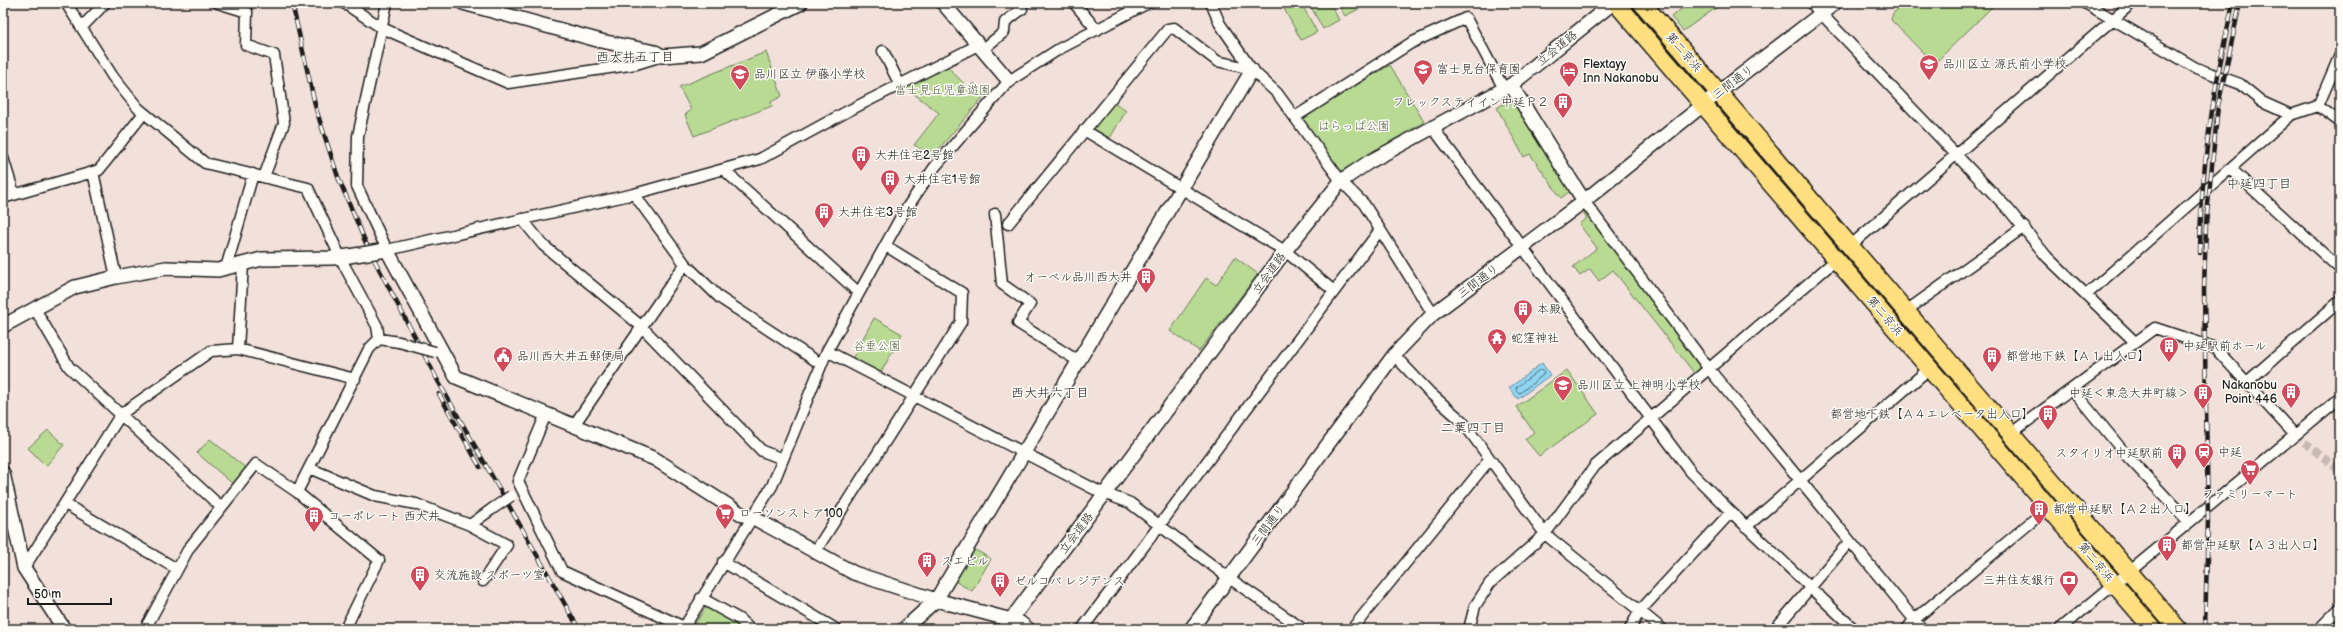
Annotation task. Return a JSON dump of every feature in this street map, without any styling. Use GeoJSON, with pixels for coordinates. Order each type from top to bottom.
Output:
{"type":"FeatureCollection","features":[{"type":"Feature","properties":{"kind":"highway","name":"第二京浜"},"geometry":{"type":"LineString","coordinates":[[1616,3],[1837,258],[2153,629]]}},
{"type":"Feature","properties":{"kind":"highway","name":"第二京浜"},"geometry":{"type":"LineString","coordinates":[[1642,3],[2178,629]]}},
{"type":"Feature","properties":{"kind":"street"},"geometry":{"type":"LineString","coordinates":[[66,3],[113,77],[144,113],[205,163],[308,188],[345,256],[377,326],[379,339]]}},
{"type":"Feature","properties":{"kind":"street"},"geometry":{"type":"LineString","coordinates":[[82,27],[105,3]]}},
{"type":"Feature","properties":{"kind":"street"},"geometry":{"type":"LineString","coordinates":[[218,3],[247,12],[246,45],[274,56],[284,123],[264,177]]}},
{"type":"Feature","properties":{"kind":"street"},"geometry":{"type":"LineString","coordinates":[[344,3],[382,28],[508,83],[636,64],[662,56],[702,53],[797,4]]}},
{"type":"Feature","properties":{"kind":"street"},"geometry":{"type":"LineString","coordinates":[[387,3],[358,136],[357,186],[383,251],[439,353],[456,377],[655,459],[743,515],[752,517],[854,573],[1008,625],[1019,622],[1028,629]]}},
{"type":"Feature","properties":{"kind":"street"},"geometry":{"type":"LineString","coordinates":[[463,3],[601,41],[655,52],[662,56]]}},
{"type":"Feature","properties":{"kind":"street"},"geometry":{"type":"LineString","coordinates":[[943,3],[1009,81]]}},
{"type":"Feature","properties":{"kind":"street"},"geometry":{"type":"LineString","coordinates":[[1074,3],[1097,30]]}},
{"type":"Feature","properties":{"kind":"street"},"geometry":{"type":"LineString","coordinates":[[1211,3],[1220,24],[1252,70],[1277,93],[1341,181],[1360,200],[1433,314]]}},
{"type":"Feature","properties":{"kind":"street","name":"立会道路"},"geometry":{"type":"LineString","coordinates":[[1008,625],[1285,251],[1341,181],[1369,162],[1507,87],[1613,3]]}},
{"type":"Feature","properties":{"kind":"street"},"geometry":{"type":"LineString","coordinates":[[1811,3],[2024,227],[2047,257],[2135,342]]}},
{"type":"Feature","properties":{"kind":"street","name":"三間通り"},"geometry":{"type":"LineString","coordinates":[[1191,629],[1394,355],[1433,314],[1584,201],[1719,92],[1835,3]]}},
{"type":"Feature","properties":{"kind":"street"},"geometry":{"type":"LineString","coordinates":[[2085,3],[2196,68],[2240,84],[2262,102],[2291,115]]}},
{"type":"Feature","properties":{"kind":"street"},"geometry":{"type":"LineString","coordinates":[[1850,246],[2132,3]]}},
{"type":"Feature","properties":{"kind":"street"},"geometry":{"type":"LineString","coordinates":[[546,414],[518,481],[516,493],[562,571],[683,628],[772,486],[826,351],[860,293],[902,215],[934,168],[1009,81],[1059,49],[1143,4]]}},
{"type":"Feature","properties":{"kind":"street"},"geometry":{"type":"LineString","coordinates":[[3,326],[75,287],[166,268],[218,270],[262,259],[345,256],[383,251],[522,218],[634,194],[760,159],[900,85],[980,47],[1004,32],[1005,22],[1022,9]]}},
{"type":"Feature","properties":{"kind":"street"},"geometry":{"type":"LineString","coordinates":[[1294,117],[1411,43],[1466,18],[1507,87],[1584,201],[1709,369],[1849,542],[1922,629]]}},
{"type":"Feature","properties":{"kind":"street"},"geometry":{"type":"LineString","coordinates":[[1008,224],[1168,30],[1174,28],[1217,61],[1252,70]]}},
{"type":"Feature","properties":{"kind":"street"},"geometry":{"type":"LineString","coordinates":[[883,51],[900,85]]}},
{"type":"Feature","properties":{"kind":"street"},"geometry":{"type":"LineString","coordinates":[[2086,295],[2291,115],[2318,106],[2340,56]]}},
{"type":"Feature","properties":{"kind":"street"},"geometry":{"type":"LineString","coordinates":[[904,629],[936,600],[1252,70]]}},
{"type":"Feature","properties":{"kind":"street"},"geometry":{"type":"LineString","coordinates":[[2318,106],[2340,122]]}},
{"type":"Feature","properties":{"kind":"street"},"geometry":{"type":"LineString","coordinates":[[3,198],[99,170],[144,113]]}},
{"type":"Feature","properties":{"kind":"street"},"geometry":{"type":"LineString","coordinates":[[1433,128],[1691,472],[1746,527],[1854,629]]}},
{"type":"Feature","properties":{"kind":"street"},"geometry":{"type":"LineString","coordinates":[[1084,130],[1285,251],[1334,291]]}},
{"type":"Feature","properties":{"kind":"street"},"geometry":{"type":"LineString","coordinates":[[3,158],[14,194]]}},
{"type":"Feature","properties":{"kind":"street"},"geometry":{"type":"LineString","coordinates":[[2231,169],[2340,269]]}},
{"type":"Feature","properties":{"kind":"street"},"geometry":{"type":"LineString","coordinates":[[724,170],[860,293]]}},
{"type":"Feature","properties":{"kind":"street"},"geometry":{"type":"LineString","coordinates":[[93,172],[116,278]]}},
{"type":"Feature","properties":{"kind":"street"},"geometry":{"type":"LineString","coordinates":[[226,268],[253,174]]}},
{"type":"Feature","properties":{"kind":"street"},"geometry":{"type":"LineString","coordinates":[[634,194],[685,264],[720,298],[821,364]]}},
{"type":"Feature","properties":{"kind":"street"},"geometry":{"type":"LineString","coordinates":[[996,214],[1002,284],[1030,304],[1018,323],[1078,361]]}},
{"type":"Feature","properties":{"kind":"street"},"geometry":{"type":"LineString","coordinates":[[522,218],[542,245],[641,326],[762,451],[783,459]]}},
{"type":"Feature","properties":{"kind":"street"},"geometry":{"type":"LineString","coordinates":[[1906,311],[2024,227]]}},
{"type":"Feature","properties":{"kind":"street"},"geometry":{"type":"LineString","coordinates":[[1082,629],[1380,230]]}},
{"type":"Feature","properties":{"kind":"street"},"geometry":{"type":"LineString","coordinates":[[815,552],[961,322],[962,293],[886,246]]}},
{"type":"Feature","properties":{"kind":"street"},"geometry":{"type":"LineString","coordinates":[[1469,629],[1475,606],[1490,583],[1545,534],[1595,466],[1837,258]]}},
{"type":"Feature","properties":{"kind":"street"},"geometry":{"type":"LineString","coordinates":[[238,349],[243,264]]}},
{"type":"Feature","properties":{"kind":"street"},"geometry":{"type":"LineString","coordinates":[[574,425],[685,264]]}},
{"type":"Feature","properties":{"kind":"street"},"geometry":{"type":"LineString","coordinates":[[2247,382],[2340,301]]}},
{"type":"Feature","properties":{"kind":"street"},"geometry":{"type":"LineString","coordinates":[[35,309],[69,367],[122,414],[221,507]]}},
{"type":"Feature","properties":{"kind":"street"},"geometry":{"type":"LineString","coordinates":[[2010,434],[2155,328],[2216,348],[2295,435]]}},
{"type":"Feature","properties":{"kind":"street"},"geometry":{"type":"LineString","coordinates":[[379,339],[399,342],[439,353]]}},
{"type":"Feature","properties":{"kind":"street"},"geometry":{"type":"LineString","coordinates":[[297,492],[369,349],[379,339]]}},
{"type":"Feature","properties":{"kind":"street"},"geometry":{"type":"LineString","coordinates":[[24,568],[122,414],[211,350],[238,349],[355,379]]}},
{"type":"Feature","properties":{"kind":"street"},"geometry":{"type":"LineString","coordinates":[[826,351],[1023,454],[1105,495],[1130,503],[1229,578],[1303,629]]}},
{"type":"Feature","properties":{"kind":"street"},"geometry":{"type":"LineString","coordinates":[[1394,355],[1430,393],[1462,421],[1545,534],[1639,612],[1662,629]]}},
{"type":"Feature","properties":{"kind":"street"},"geometry":{"type":"LineString","coordinates":[[1746,527],[1930,368]]}},
{"type":"Feature","properties":{"kind":"street"},"geometry":{"type":"LineString","coordinates":[[2072,389],[2127,456],[2190,522]]}},
{"type":"Feature","properties":{"kind":"street"},"geometry":{"type":"LineString","coordinates":[[2060,629],[2340,398]]}},
{"type":"Feature","properties":{"kind":"street"},"geometry":{"type":"LineString","coordinates":[[1352,629],[1490,458]]}},
{"type":"Feature","properties":{"kind":"street"},"geometry":{"type":"LineString","coordinates":[[150,627],[177,569],[189,548],[256,464],[297,492],[378,560],[346,629]]}},
{"type":"Feature","properties":{"kind":"street"},"geometry":{"type":"LineString","coordinates":[[309,468],[375,496],[416,504],[470,525],[507,545],[483,581]]}},
{"type":"Feature","properties":{"kind":"street"},"geometry":{"type":"LineString","coordinates":[[3,473],[7,517],[24,568],[64,629]]}},
{"type":"Feature","properties":{"kind":"street"},"geometry":{"type":"LineString","coordinates":[[470,525],[516,493]]}},
{"type":"Feature","properties":{"kind":"street"},"geometry":{"type":"LineString","coordinates":[[65,504],[177,569]]}},
{"type":"Feature","properties":{"kind":"street"},"geometry":{"type":"LineString","coordinates":[[1907,629],[1914,620],[2049,507]]}},
{"type":"Feature","properties":{"kind":"street"},"geometry":{"type":"LineString","coordinates":[[1630,629],[1639,612],[1731,512]]}},
{"type":"Feature","properties":{"kind":"street"},"geometry":{"type":"LineString","coordinates":[[1775,629],[1849,542]]}},
{"type":"Feature","properties":{"kind":"street"},"geometry":{"type":"LineString","coordinates":[[723,562],[836,629]]}},
{"type":"Feature","properties":{"kind":"street"},"geometry":{"type":"LineString","coordinates":[[701,598],[739,619],[750,629]]}},
{"type":"Feature","properties":{"kind":"street"},"geometry":{"type":"LineString","coordinates":[[2319,629],[2340,608]]}},
{"type":"Feature","properties":{"kind":"green space"},"geometry":{"type":"Polygon","coordinates":[[[1286,3],[1301,3],[1317,32],[1301,40],[1282,5],[1286,3]]]}},
{"type":"Feature","properties":{"kind":"green space"},"geometry":{"type":"Polygon","coordinates":[[[1309,3],[1330,3],[1339,20],[1323,29],[1309,3]]]}},
{"type":"Feature","properties":{"kind":"green space"},"geometry":{"type":"Polygon","coordinates":[[[1337,3],[1358,3],[1361,8],[1345,16],[1337,3]]]}},
{"type":"Feature","properties":{"kind":"green space"},"geometry":{"type":"Polygon","coordinates":[[[1689,3],[1723,3],[1683,31],[1671,17],[1689,3]]]}},
{"type":"Feature","properties":{"kind":"green space"},"geometry":{"type":"Polygon","coordinates":[[[1906,3],[1996,3],[1934,64],[1891,20],[1893,13],[1906,3]]]}},
{"type":"Feature","properties":{"kind":"green space"},"geometry":{"type":"Polygon","coordinates":[[[766,52],[782,96],[771,102],[772,106],[694,136],[685,115],[691,110],[679,87],[766,52]]]}},
{"type":"Feature","properties":{"kind":"green space","name":"はらっぱ公園"},"geometry":{"type":"Polygon","coordinates":[[[1390,65],[1424,122],[1341,171],[1302,118],[1390,65]]]}},
{"type":"Feature","properties":{"kind":"green space","name":"富士見丘児童遊園"},"geometry":{"type":"Polygon","coordinates":[[[947,66],[968,88],[974,83],[984,96],[932,157],[914,145],[939,113],[905,87],[947,66]]]}},
{"type":"Feature","properties":{"kind":"green space"},"geometry":{"type":"Polygon","coordinates":[[[1511,99],[1589,217],[1703,368],[1695,374],[1613,270],[1599,281],[1590,269],[1580,276],[1573,267],[1597,248],[1579,224],[1587,218],[1569,192],[1561,198],[1530,154],[1524,157],[1497,108],[1511,99]]]}},
{"type":"Feature","properties":{"kind":"green space"},"geometry":{"type":"Polygon","coordinates":[[[1114,102],[1126,111],[1110,138],[1092,128],[1114,102]]]}},
{"type":"Feature","properties":{"kind":"green space"},"geometry":{"type":"Polygon","coordinates":[[[1235,257],[1258,274],[1199,351],[1170,331],[1206,278],[1216,285],[1235,257]]]}},
{"type":"Feature","properties":{"kind":"green space","name":"谷垂公園"},"geometry":{"type":"Polygon","coordinates":[[[874,318],[902,334],[880,374],[852,359],[874,318]]]}},
{"type":"Feature","properties":{"kind":"green space"},"geometry":{"type":"Polygon","coordinates":[[[1567,370],[1598,414],[1539,456],[1525,439],[1534,432],[1516,407],[1567,370]]]}},
{"type":"Feature","properties":{"kind":"green space"},"geometry":{"type":"Polygon","coordinates":[[[48,430],[64,445],[46,466],[28,448],[48,430]]]}},
{"type":"Feature","properties":{"kind":"green space"},"geometry":{"type":"Polygon","coordinates":[[[210,439],[247,469],[234,485],[197,453],[210,439]]]}},
{"type":"Feature","properties":{"kind":"green space"},"geometry":{"type":"Polygon","coordinates":[[[972,548],[991,559],[972,591],[953,580],[972,548]]]}},
{"type":"Feature","properties":{"kind":"green space"},"geometry":{"type":"Polygon","coordinates":[[[707,605],[747,629],[692,629],[707,605]]]}},
{"type":"Feature","properties":{"kind":"water"},"geometry":{"type":"Polygon","coordinates":[[[1542,363],[1550,375],[1518,399],[1509,388],[1542,363]]]}},
{"type":"Feature","properties":{"kind":"tunnel"},"geometry":{"type":"LineString","coordinates":[[2295,435],[2340,471]]}},
{"type":"Feature","properties":{"kind":"railway"},"geometry":{"type":"LineString","coordinates":[[292,3],[316,109],[338,177],[368,248],[438,381],[579,629]]}},
{"type":"Feature","properties":{"kind":"railway"},"geometry":{"type":"LineString","coordinates":[[2200,253],[2202,190],[2209,127],[2233,3]]}},
{"type":"Feature","properties":{"kind":"railway"},"geometry":{"type":"LineString","coordinates":[[2205,629],[2208,520],[2204,290],[2206,224],[2218,106],[2240,3]]}},
{"type":"Feature","properties":{"kind":"railway"},"geometry":{"type":"LineString","coordinates":[[439,394],[480,467]]}},
{"type":"Feature","properties":{"kind":"place","name":"品川区立 源氏前小学校"},"geometry":{"type":"Point","coordinates":[1929,81]}},
{"type":"Feature","properties":{"kind":"place","name":"富士見台保育園"},"geometry":{"type":"Point","coordinates":[1423,86]}},
{"type":"Feature","properties":{"kind":"place","name":"Flextayy Inn Nakanobu"},"geometry":{"type":"Point","coordinates":[1569,88]}},
{"type":"Feature","properties":{"kind":"place","name":"品川区立 伊藤小学校"},"geometry":{"type":"Point","coordinates":[740,91]}},
{"type":"Feature","properties":{"kind":"place","name":"フレックステイイン中延Ｐ２"},"geometry":{"type":"Point","coordinates":[1563,119]}},
{"type":"Feature","properties":{"kind":"place","name":"大井住宅2号館"},"geometry":{"type":"Point","coordinates":[861,172]}},
{"type":"Feature","properties":{"kind":"place","name":"大井住宅1号館"},"geometry":{"type":"Point","coordinates":[890,196]}},
{"type":"Feature","properties":{"kind":"place","name":"大井住宅3号館"},"geometry":{"type":"Point","coordinates":[824,229]}},
{"type":"Feature","properties":{"kind":"place","name":"オーベル品川西大井"},"geometry":{"type":"Point","coordinates":[1146,294]}},
{"type":"Feature","properties":{"kind":"place","name":"本殿"},"geometry":{"type":"Point","coordinates":[1523,326]}},
{"type":"Feature","properties":{"kind":"place","name":"蛇窪神社"},"geometry":{"type":"Point","coordinates":[1497,355]}},
{"type":"Feature","properties":{"kind":"place","name":"中延駅前ホール"},"geometry":{"type":"Point","coordinates":[2169,363]}},
{"type":"Feature","properties":{"kind":"place","name":"品川西大井五郵便局"},"geometry":{"type":"Point","coordinates":[503,373]}},
{"type":"Feature","properties":{"kind":"place","name":"都営地下鉄【Ａ１出入口】"},"geometry":{"type":"Point","coordinates":[1992,373]}},
{"type":"Feature","properties":{"kind":"place","name":"品川区立 上神明小学校"},"geometry":{"type":"Point","coordinates":[1563,402]}},
{"type":"Feature","properties":{"kind":"place","name":"Nakanobu Point 446"},"geometry":{"type":"Point","coordinates":[2291,409]}},
{"type":"Feature","properties":{"kind":"place","name":"中延＜東急大井町線＞"},"geometry":{"type":"Point","coordinates":[2203,410]}},
{"type":"Feature","properties":{"kind":"place","name":"都営地下鉄【Ａ４エレベータ出入口】"},"geometry":{"type":"Point","coordinates":[2048,431]}},
{"type":"Feature","properties":{"kind":"place","name":"中延"},"geometry":{"type":"Point","coordinates":[2204,469]}},
{"type":"Feature","properties":{"kind":"place","name":"スタイリオ中延駅前"},"geometry":{"type":"Point","coordinates":[2177,470]}},
{"type":"Feature","properties":{"kind":"place","name":"ファミリーマート"},"geometry":{"type":"Point","coordinates":[2250,486]}},
{"type":"Feature","properties":{"kind":"place","name":"都営中延駅【Ａ２出入口】"},"geometry":{"type":"Point","coordinates":[2039,526]}},
{"type":"Feature","properties":{"kind":"place","name":"ローソンストア100"},"geometry":{"type":"Point","coordinates":[725,530]}},
{"type":"Feature","properties":{"kind":"place","name":"コーポレート 西大井"},"geometry":{"type":"Point","coordinates":[314,533]}},
{"type":"Feature","properties":{"kind":"place","name":"都営中延駅【Ａ３出入口】"},"geometry":{"type":"Point","coordinates":[2167,562]}},
{"type":"Feature","properties":{"kind":"place","name":"スエビル"},"geometry":{"type":"Point","coordinates":[927,578]}},
{"type":"Feature","properties":{"kind":"place","name":"交流施設 スポーツ室"},"geometry":{"type":"Point","coordinates":[420,592]}},
{"type":"Feature","properties":{"kind":"place","name":"三井住友銀行"},"geometry":{"type":"Point","coordinates":[2069,597]}},
{"type":"Feature","properties":{"kind":"place","name":"ゼルコバ レジデンス"},"geometry":{"type":"Point","coordinates":[1000,598]}},
{"type":"Feature","properties":{"kind":"district","name":"西大井五丁目"},"geometry":{"type":"Point","coordinates":[635,56]}},
{"type":"Feature","properties":{"kind":"district","name":"中延四丁目"},"geometry":{"type":"Point","coordinates":[2259,183]}},
{"type":"Feature","properties":{"kind":"district","name":"西大井六丁目"},"geometry":{"type":"Point","coordinates":[1050,392]}},
{"type":"Feature","properties":{"kind":"district","name":"二葉四丁目"},"geometry":{"type":"Point","coordinates":[1473,427]}}]}
